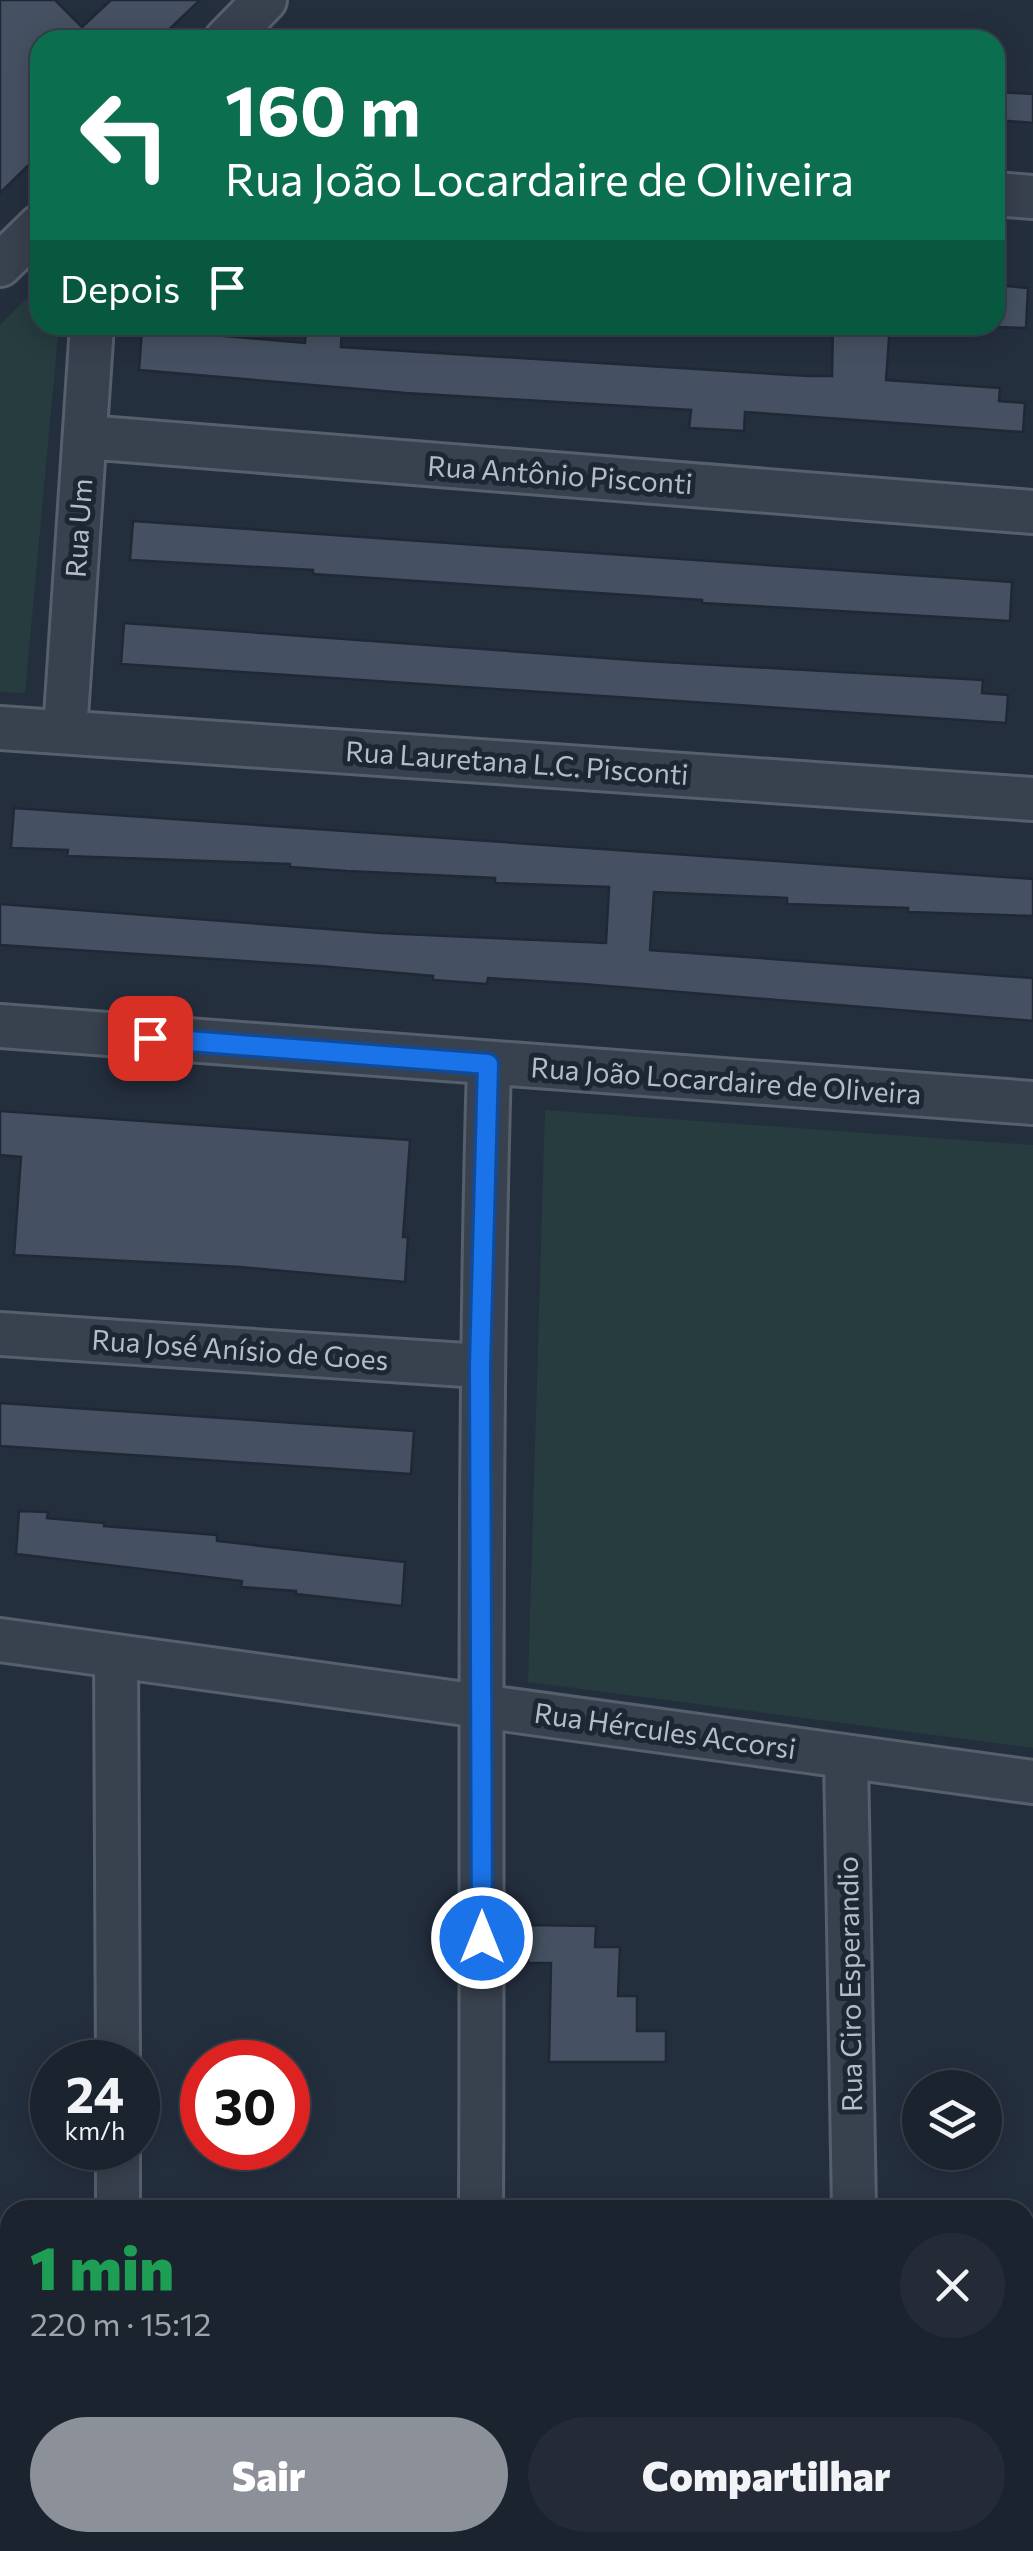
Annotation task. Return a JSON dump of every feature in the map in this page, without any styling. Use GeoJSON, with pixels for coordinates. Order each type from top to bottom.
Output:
{"type":"FeatureCollection","features":[{"type":"Feature","properties":{"kind":"street"},"geometry":{"type":"LineString","coordinates":[[236,30],[265,0]]}},
{"type":"Feature","properties":{"kind":"street"},"geometry":{"type":"LineString","coordinates":[[1005,195],[1033,196]]}},
{"type":"Feature","properties":{"kind":"street"},"geometry":{"type":"LineString","coordinates":[[0,265],[30,236]]}},
{"type":"Feature","properties":{"kind":"street","name":"Rua Um"},"geometry":{"type":"LineString","coordinates":[[64,732],[91,335]]}},
{"type":"Feature","properties":{"kind":"street","name":"Rua Antônio Pisconti"},"geometry":{"type":"LineString","coordinates":[[86,438],[1033,512]]}},
{"type":"Feature","properties":{"kind":"street","name":"Rua Lauretana L.C. Pisconti"},"geometry":{"type":"LineString","coordinates":[[0,728],[1033,799]]}},
{"type":"Feature","properties":{"kind":"street","name":"Rua João Locardaire de Oliveira"},"geometry":{"type":"LineString","coordinates":[[0,1026],[1033,1103]]}},
{"type":"Feature","properties":{"kind":"street"},"geometry":{"type":"LineString","coordinates":[[481,2200],[484,1704],[480,1366],[488,1064]]}},
{"type":"Feature","properties":{"kind":"street","name":"Rua José Anísio de Goes"},"geometry":{"type":"LineString","coordinates":[[0,1334],[480,1366]]}},
{"type":"Feature","properties":{"kind":"street","name":"Rua Hércules Accorsi"},"geometry":{"type":"LineString","coordinates":[[0,1640],[1033,1782]]}},
{"type":"Feature","properties":{"kind":"street"},"geometry":{"type":"LineString","coordinates":[[116,1656],[118,2040]]}},
{"type":"Feature","properties":{"kind":"street","name":"Rua Ciro Esperandio"},"geometry":{"type":"LineString","coordinates":[[846,1758],[854,2200]]}},
{"type":"Feature","properties":{"kind":"street"},"geometry":{"type":"LineString","coordinates":[[118,2170],[118,2200]]}},
{"type":"Feature","properties":{"kind":"green space"},"geometry":{"type":"Polygon","coordinates":[[[30,295],[30,335],[58,335],[25,693],[0,692],[0,325],[30,295]]]}},
{"type":"Feature","properties":{"kind":"green space"},"geometry":{"type":"Polygon","coordinates":[[[545,1110],[1033,1145],[1033,1748],[528,1682],[545,1110]]]}},
{"type":"Feature","properties":{"kind":"building"},"geometry":{"type":"Polygon","coordinates":[[[0,0],[55,0],[82,27],[111,0],[200,0],[168,30],[30,30],[30,164],[0,193],[0,0]]]}},
{"type":"Feature","properties":{"kind":"building"},"geometry":{"type":"Polygon","coordinates":[[[1005,92],[1033,94],[1033,123],[1005,121],[1005,92]]]}},
{"type":"Feature","properties":{"kind":"building"},"geometry":{"type":"Polygon","coordinates":[[[1005,286],[1028,288],[1026,328],[1005,327],[1005,286]]]}},
{"type":"Feature","properties":{"kind":"building"},"geometry":{"type":"Polygon","coordinates":[[[142,335],[212,335],[305,343],[305,335],[342,335],[341,347],[832,376],[833,335],[889,335],[886,380],[1000,388],[999,401],[1025,403],[1023,432],[745,412],[744,431],[689,428],[691,410],[406,393],[139,370],[142,335]]]}},
{"type":"Feature","properties":{"kind":"building"},"geometry":{"type":"Polygon","coordinates":[[[133,521],[1012,582],[1010,621],[702,603],[313,574],[313,570],[130,560],[133,521]]]}},
{"type":"Feature","properties":{"kind":"building"},"geometry":{"type":"Polygon","coordinates":[[[124,623],[646,661],[983,680],[982,693],[1008,695],[1006,723],[121,664],[124,623]]]}},
{"type":"Feature","properties":{"kind":"building"},"geometry":{"type":"Polygon","coordinates":[[[14,808],[1033,879],[1033,916],[908,912],[908,908],[787,904],[787,898],[654,892],[650,950],[1033,978],[1033,1021],[583,984],[488,978],[487,984],[320,966],[0,945],[0,904],[380,933],[606,943],[609,887],[495,883],[495,878],[347,871],[290,864],[67,856],[68,850],[11,848],[14,808]]]}},
{"type":"Feature","properties":{"kind":"building"},"geometry":{"type":"Polygon","coordinates":[[[0,1111],[410,1140],[403,1237],[408,1237],[405,1282],[240,1267],[14,1255],[21,1157],[0,1155],[0,1111]]]}},
{"type":"Feature","properties":{"kind":"building"},"geometry":{"type":"Polygon","coordinates":[[[0,1403],[414,1431],[411,1474],[0,1446],[0,1403]]]}},
{"type":"Feature","properties":{"kind":"building"},"geometry":{"type":"Polygon","coordinates":[[[19,1511],[48,1512],[47,1518],[104,1526],[217,1535],[217,1541],[405,1562],[402,1606],[241,1587],[242,1581],[16,1554],[19,1511]]]}},
{"type":"Feature","properties":{"kind":"building"},"geometry":{"type":"Polygon","coordinates":[[[527,1925],[596,1926],[595,1947],[620,1947],[618,1996],[637,1996],[637,2031],[666,2031],[666,2062],[549,2062],[551,1963],[528,1963],[527,1925]]]}},
{"type":"Feature","properties":{"kind":"route"},"geometry":{"type":"LineString","coordinates":[[150,1038],[488,1064],[480,1366],[482,1938]]}}]}
